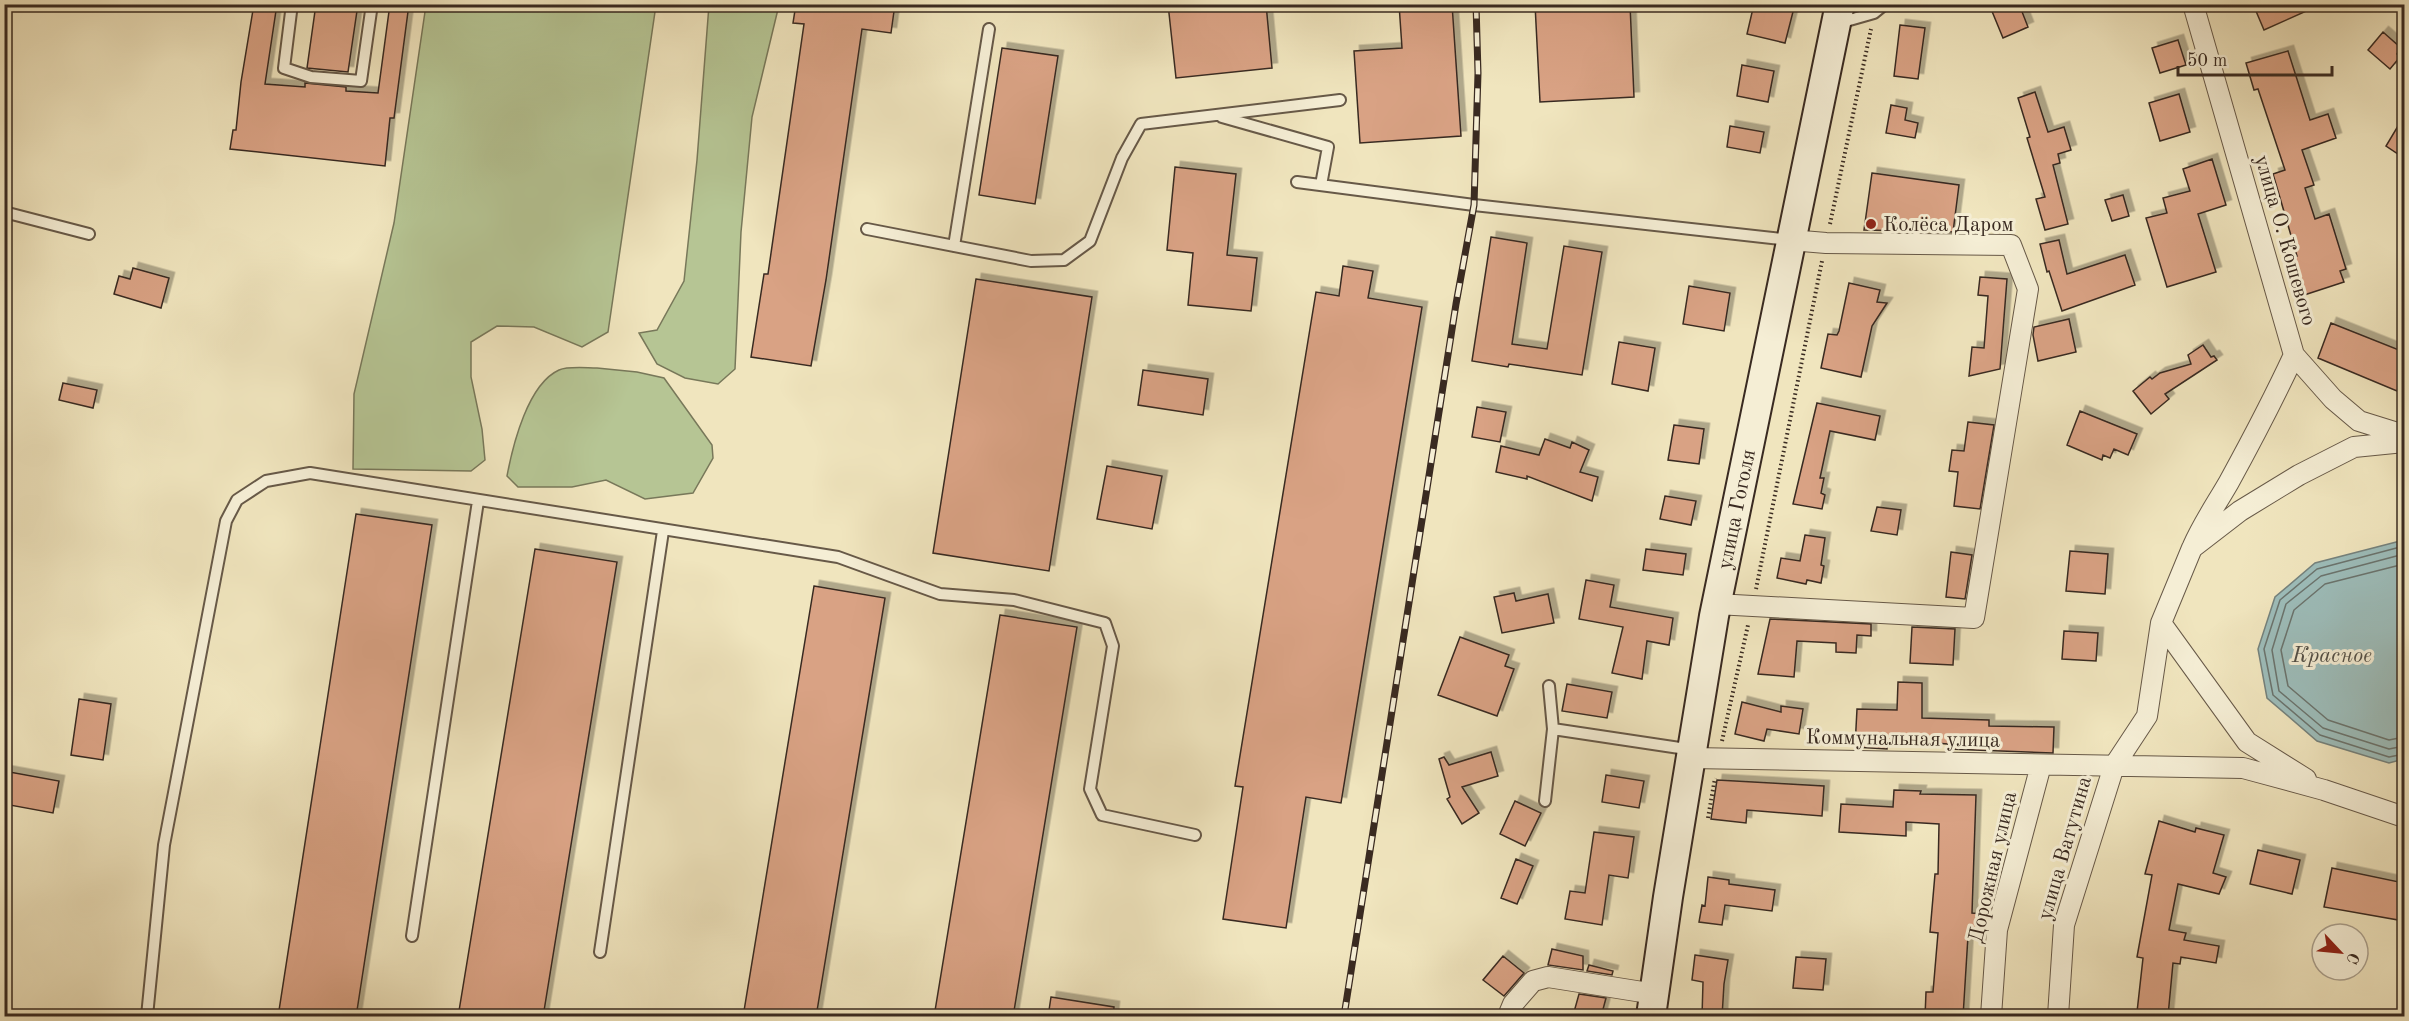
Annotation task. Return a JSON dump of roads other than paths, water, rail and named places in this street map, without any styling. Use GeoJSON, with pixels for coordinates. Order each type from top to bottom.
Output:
{"type":"FeatureCollection","features":[{"type":"Feature","properties":{"kind":"main road","name":"улица Гоголя"},"geometry":{"type":"LineString","coordinates":[[1653,1006],[1701,756],[1716,604],[1838,14]]}},
{"type":"Feature","properties":{"kind":"street","name":"улица О. Кошевого"},"geometry":{"type":"LineString","coordinates":[[2193,4],[2294,355],[2333,399],[2359,421],[2404,435]]}},
{"type":"Feature","properties":{"kind":"street"},"geometry":{"type":"LineString","coordinates":[[1716,604],[1974,618],[2028,289],[2011,245],[1826,243],[1790,240]]}},
{"type":"Feature","properties":{"kind":"street"},"geometry":{"type":"LineString","coordinates":[[2114,766],[2147,716],[2161,622],[2202,524],[2223,492],[2265,416],[2294,355]]}},
{"type":"Feature","properties":{"kind":"street"},"geometry":{"type":"LineString","coordinates":[[2192,548],[2240,511],[2299,475],[2354,447],[2404,442]]}},
{"type":"Feature","properties":{"kind":"street"},"geometry":{"type":"LineString","coordinates":[[2161,622],[2247,742],[2324,790]]}},
{"type":"Feature","properties":{"kind":"street","name":"Коммунальная улица"},"geometry":{"type":"LineString","coordinates":[[1701,756],[2243,768],[2324,790],[2404,817]]}},
{"type":"Feature","properties":{"kind":"street","name":"Дорожная улица"},"geometry":{"type":"LineString","coordinates":[[1991,1017],[1997,930],[2041,765]]}},
{"type":"Feature","properties":{"kind":"street","name":"улица Ватутина"},"geometry":{"type":"LineString","coordinates":[[2058,1017],[2064,924],[2114,766]]}},
{"type":"Feature","properties":{"kind":"street"},"geometry":{"type":"LineString","coordinates":[[1508,1017],[1513,1004],[1533,981],[1548,977],[1653,1006]]}},
{"type":"Feature","properties":{"kind":"lane"},"geometry":{"type":"LineString","coordinates":[[292,4],[284,68],[311,77],[361,81],[372,4]]}},
{"type":"Feature","properties":{"kind":"lane"},"geometry":{"type":"LineString","coordinates":[[1838,14],[1874,14],[1885,4]]}},
{"type":"Feature","properties":{"kind":"lane"},"geometry":{"type":"LineString","coordinates":[[954,246],[989,29]]}},
{"type":"Feature","properties":{"kind":"lane"},"geometry":{"type":"LineString","coordinates":[[867,229],[1031,261],[1064,260],[1090,241],[1122,158],[1141,124],[1340,100]]}},
{"type":"Feature","properties":{"kind":"lane"},"geometry":{"type":"LineString","coordinates":[[1217,115],[1328,147],[1321,185]]}},
{"type":"Feature","properties":{"kind":"lane"},"geometry":{"type":"LineString","coordinates":[[1297,182],[1474,205],[1790,240]]}},
{"type":"Feature","properties":{"kind":"lane"},"geometry":{"type":"LineString","coordinates":[[4,212],[89,234]]}},
{"type":"Feature","properties":{"kind":"lane"},"geometry":{"type":"LineString","coordinates":[[147,1017],[164,845],[226,521],[237,500],[266,481],[310,473],[663,531],[838,557],[940,594],[1014,600],[1105,623],[1113,646],[1090,789],[1102,815],[1195,836]]}},
{"type":"Feature","properties":{"kind":"lane"},"geometry":{"type":"LineString","coordinates":[[412,936],[478,501]]}},
{"type":"Feature","properties":{"kind":"lane"},"geometry":{"type":"LineString","coordinates":[[600,952],[663,531]]}},
{"type":"Feature","properties":{"kind":"lane"},"geometry":{"type":"LineString","coordinates":[[1545,801],[1552,729],[1550,686]]}},
{"type":"Feature","properties":{"kind":"lane"},"geometry":{"type":"LineString","coordinates":[[1552,729],[1701,756]]}},
{"type":"Feature","properties":{"kind":"water","name":"Красное"},"geometry":{"type":"Polygon","coordinates":[[[2404,540],[2404,759],[2389,763],[2317,741],[2267,698],[2258,649],[2275,597],[2315,563],[2404,540]]]}},
{"type":"Feature","properties":{"kind":"railway"},"geometry":{"type":"LineString","coordinates":[[1344,1016],[1456,304],[1474,205],[1478,73],[1476,4]]}},
{"type":"Feature","properties":{"kind":"place","name":"Колёса Даром"},"geometry":{"type":"Point","coordinates":[1871,224]}}]}
